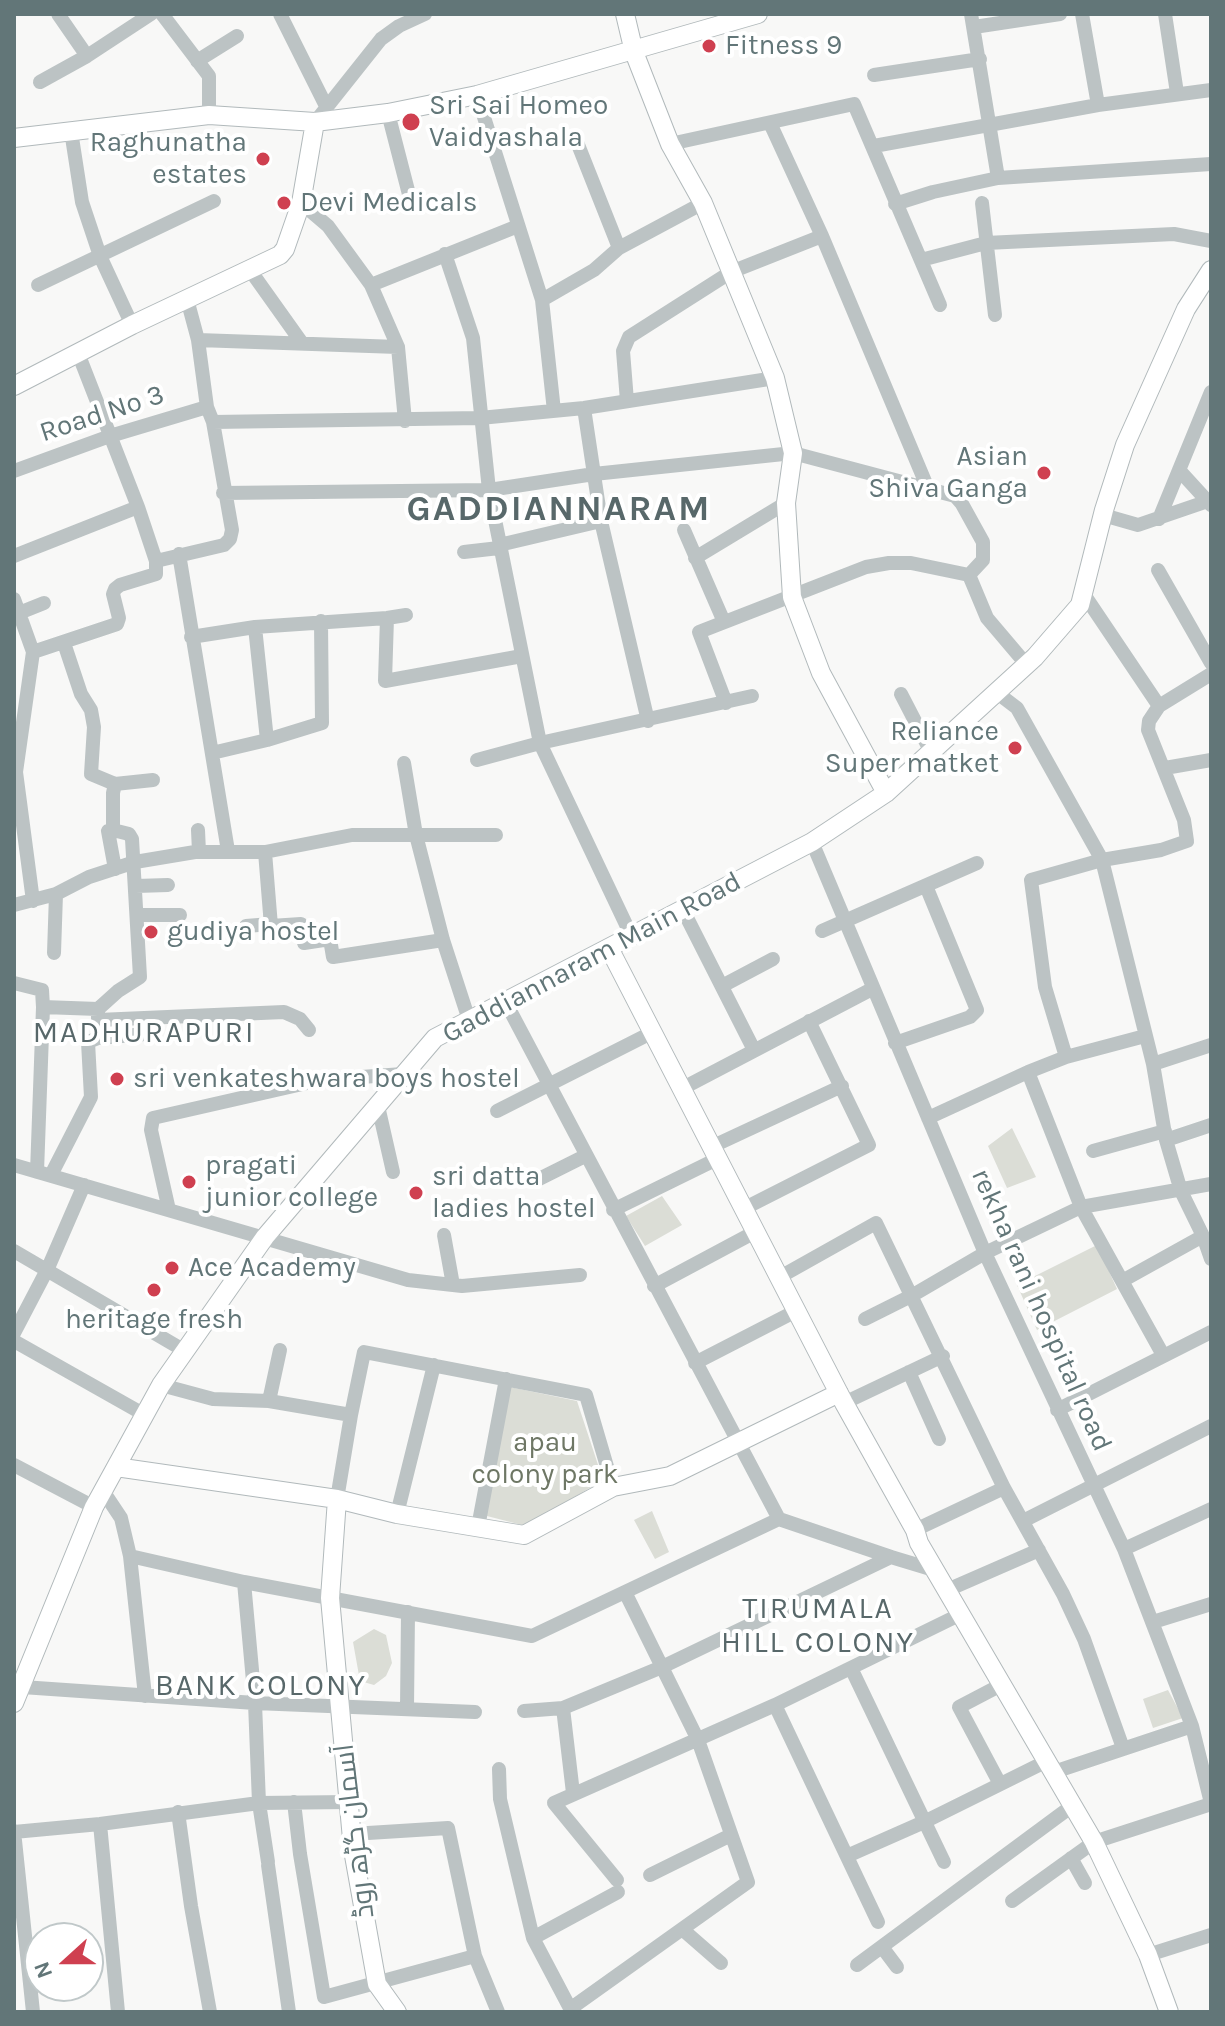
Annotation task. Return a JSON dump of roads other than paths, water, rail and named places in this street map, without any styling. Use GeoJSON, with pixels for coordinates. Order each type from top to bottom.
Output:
{"type":"FeatureCollection","features":[{"type":"Feature","properties":{"kind":"street"},"geometry":{"type":"LineString","coordinates":[[58,14],[87,56]]}},
{"type":"Feature","properties":{"kind":"street"},"geometry":{"type":"LineString","coordinates":[[40,82],[151,14]]}},
{"type":"Feature","properties":{"kind":"street"},"geometry":{"type":"LineString","coordinates":[[162,14],[209,76],[209,115]]}},
{"type":"Feature","properties":{"kind":"street"},"geometry":{"type":"LineString","coordinates":[[280,14],[321,115]]}},
{"type":"Feature","properties":{"kind":"street"},"geometry":{"type":"LineString","coordinates":[[14,386],[132,325],[272,260],[285,249],[301,203],[321,115],[381,39],[399,26],[425,14]]}},
{"type":"Feature","properties":{"kind":"street"},"geometry":{"type":"LineString","coordinates":[[625,14],[634,52],[670,144],[703,203],[775,378],[793,453],[786,503],[792,597],[821,673],[886,793]]}},
{"type":"Feature","properties":{"kind":"street"},"geometry":{"type":"LineString","coordinates":[[14,138],[209,115],[388,113],[477,95],[758,14]]}},
{"type":"Feature","properties":{"kind":"street"},"geometry":{"type":"LineString","coordinates":[[998,178],[972,21],[1060,14]]}},
{"type":"Feature","properties":{"kind":"street"},"geometry":{"type":"LineString","coordinates":[[1082,14],[1098,105]]}},
{"type":"Feature","properties":{"kind":"street"},"geometry":{"type":"LineString","coordinates":[[1165,14],[1177,93]]}},
{"type":"Feature","properties":{"kind":"street"},"geometry":{"type":"LineString","coordinates":[[197,61],[237,36]]}},
{"type":"Feature","properties":{"kind":"street"},"geometry":{"type":"LineString","coordinates":[[874,75],[980,59]]}},
{"type":"Feature","properties":{"kind":"street"},"geometry":{"type":"LineString","coordinates":[[874,146],[1098,105],[1211,90]]}},
{"type":"Feature","properties":{"kind":"street"},"geometry":{"type":"LineString","coordinates":[[477,95],[542,300],[554,411]]}},
{"type":"Feature","properties":{"kind":"street"},"geometry":{"type":"LineString","coordinates":[[670,144],[854,104],[940,305]]}},
{"type":"Feature","properties":{"kind":"street"},"geometry":{"type":"LineString","coordinates":[[388,113],[412,206]]}},
{"type":"Feature","properties":{"kind":"street"},"geometry":{"type":"LineString","coordinates":[[770,123],[822,236],[929,491]]}},
{"type":"Feature","properties":{"kind":"street"},"geometry":{"type":"LineString","coordinates":[[71,131],[82,202],[100,256],[132,325]]}},
{"type":"Feature","properties":{"kind":"street"},"geometry":{"type":"LineString","coordinates":[[575,137],[619,248]]}},
{"type":"Feature","properties":{"kind":"street"},"geometry":{"type":"LineString","coordinates":[[895,204],[998,178],[1211,164]]}},
{"type":"Feature","properties":{"kind":"street"},"geometry":{"type":"LineString","coordinates":[[38,285],[214,201]]}},
{"type":"Feature","properties":{"kind":"street"},"geometry":{"type":"LineString","coordinates":[[301,203],[328,226],[371,285],[398,347],[405,421]]}},
{"type":"Feature","properties":{"kind":"street"},"geometry":{"type":"LineString","coordinates":[[542,300],[594,270],[619,248],[703,203]]}},
{"type":"Feature","properties":{"kind":"street"},"geometry":{"type":"LineString","coordinates":[[982,203],[995,315]]}},
{"type":"Feature","properties":{"kind":"street"},"geometry":{"type":"LineString","coordinates":[[371,285],[518,226]]}},
{"type":"Feature","properties":{"kind":"street"},"geometry":{"type":"LineString","coordinates":[[921,260],[986,243],[1174,234],[1211,241]]}},
{"type":"Feature","properties":{"kind":"street"},"geometry":{"type":"LineString","coordinates":[[627,401],[623,351],[629,337],[731,272],[822,236]]}},
{"type":"Feature","properties":{"kind":"street"},"geometry":{"type":"LineString","coordinates":[[445,254],[473,338],[489,490],[540,743],[631,935]]}},
{"type":"Feature","properties":{"kind":"street"},"geometry":{"type":"LineString","coordinates":[[250,270],[302,343]]}},
{"type":"Feature","properties":{"kind":"street","name":"Gaddiannaram Main Road"},"geometry":{"type":"LineString","coordinates":[[18,1695],[98,1499],[161,1385],[265,1237],[435,1038],[812,842],[886,793],[1026,664],[1080,605],[1103,515],[1130,435],[1186,309],[1211,270]]}},
{"type":"Feature","properties":{"kind":"street"},"geometry":{"type":"LineString","coordinates":[[156,561],[224,545],[230,539],[232,530],[223,493],[213,422],[207,407],[198,340],[187,299]]}},
{"type":"Feature","properties":{"kind":"street"},"geometry":{"type":"LineString","coordinates":[[198,340],[398,347]]}},
{"type":"Feature","properties":{"kind":"street"},"geometry":{"type":"LineString","coordinates":[[33,652],[117,624],[115,589],[156,574],[156,561],[138,507],[78,353]]}},
{"type":"Feature","properties":{"kind":"street"},"geometry":{"type":"LineString","coordinates":[[213,422],[480,418],[584,408],[775,378]]}},
{"type":"Feature","properties":{"kind":"street"},"geometry":{"type":"LineString","coordinates":[[1159,519],[1211,392]]}},
{"type":"Feature","properties":{"kind":"street","name":"Road No 3"},"geometry":{"type":"LineString","coordinates":[[14,471],[110,436],[207,407]]}},
{"type":"Feature","properties":{"kind":"street"},"geometry":{"type":"LineString","coordinates":[[584,408],[601,521],[648,721]]}},
{"type":"Feature","properties":{"kind":"street"},"geometry":{"type":"LineString","coordinates":[[223,493],[489,490],[594,474],[793,453],[955,496],[983,542],[983,560],[969,575]]}},
{"type":"Feature","properties":{"kind":"street"},"geometry":{"type":"LineString","coordinates":[[1103,515],[1138,525],[1210,502],[1179,470]]}},
{"type":"Feature","properties":{"kind":"street"},"geometry":{"type":"LineString","coordinates":[[695,558],[786,503]]}},
{"type":"Feature","properties":{"kind":"street"},"geometry":{"type":"LineString","coordinates":[[14,556],[138,507]]}},
{"type":"Feature","properties":{"kind":"street"},"geometry":{"type":"LineString","coordinates":[[464,552],[601,521]]}},
{"type":"Feature","properties":{"kind":"street"},"geometry":{"type":"LineString","coordinates":[[684,530],[724,622]]}},
{"type":"Feature","properties":{"kind":"street"},"geometry":{"type":"LineString","coordinates":[[179,554],[228,851]]}},
{"type":"Feature","properties":{"kind":"street"},"geometry":{"type":"LineString","coordinates":[[726,703],[698,634],[866,567],[911,563],[969,575]]}},
{"type":"Feature","properties":{"kind":"street"},"geometry":{"type":"LineString","coordinates":[[1158,570],[1211,663]]}},
{"type":"Feature","properties":{"kind":"street"},"geometry":{"type":"LineString","coordinates":[[969,575],[987,618],[1026,664]]}},
{"type":"Feature","properties":{"kind":"street"},"geometry":{"type":"LineString","coordinates":[[1083,593],[1159,706]]}},
{"type":"Feature","properties":{"kind":"street"},"geometry":{"type":"LineString","coordinates":[[33,901],[16,772],[33,652],[17,606],[44,603]]}},
{"type":"Feature","properties":{"kind":"street"},"geometry":{"type":"LineString","coordinates":[[191,637],[255,627],[406,615]]}},
{"type":"Feature","properties":{"kind":"street"},"geometry":{"type":"LineString","coordinates":[[387,618],[385,681],[522,656]]}},
{"type":"Feature","properties":{"kind":"street"},"geometry":{"type":"LineString","coordinates":[[212,753],[322,723],[321,621]]}},
{"type":"Feature","properties":{"kind":"street"},"geometry":{"type":"LineString","coordinates":[[255,627],[267,740]]}},
{"type":"Feature","properties":{"kind":"street"},"geometry":{"type":"LineString","coordinates":[[64,643],[75,681],[91,710],[94,727],[91,774],[115,784],[153,780]]}},
{"type":"Feature","properties":{"kind":"street"},"geometry":{"type":"LineString","coordinates":[[1066,1057],[1045,987],[1031,880],[1102,860],[1161,850],[1187,841],[1184,820],[1148,730],[1150,717],[1159,706],[1211,674]]}},
{"type":"Feature","properties":{"kind":"street"},"geometry":{"type":"LineString","coordinates":[[996,692],[1017,708],[1102,860],[1181,1191],[1211,1259]]}},
{"type":"Feature","properties":{"kind":"street"},"geometry":{"type":"LineString","coordinates":[[901,694],[931,752]]}},
{"type":"Feature","properties":{"kind":"street"},"geometry":{"type":"LineString","coordinates":[[477,760],[752,696]]}},
{"type":"Feature","properties":{"kind":"street"},"geometry":{"type":"LineString","coordinates":[[1165,768],[1211,760]]}},
{"type":"Feature","properties":{"kind":"street"},"geometry":{"type":"LineString","coordinates":[[404,763],[416,835],[443,940],[469,1020]]}},
{"type":"Feature","properties":{"kind":"street"},"geometry":{"type":"LineString","coordinates":[[98,1038],[98,1015],[118,991],[140,977],[135,862],[131,836],[113,830],[115,784]]}},
{"type":"Feature","properties":{"kind":"street"},"geometry":{"type":"LineString","coordinates":[[198,830],[199,852]]}},
{"type":"Feature","properties":{"kind":"street"},"geometry":{"type":"LineString","coordinates":[[108,831],[115,869]]}},
{"type":"Feature","properties":{"kind":"street"},"geometry":{"type":"LineString","coordinates":[[14,905],[56,894],[89,877],[135,862],[199,852],[265,852],[352,835],[496,835]]}},
{"type":"Feature","properties":{"kind":"street","name":"rekha rani hospital road"},"geometry":{"type":"LineString","coordinates":[[812,842],[985,1253],[1124,1549],[1192,1726],[1211,1804]]}},
{"type":"Feature","properties":{"kind":"street"},"geometry":{"type":"LineString","coordinates":[[265,852],[271,924]]}},
{"type":"Feature","properties":{"kind":"street"},"geometry":{"type":"LineString","coordinates":[[822,931],[977,863]]}},
{"type":"Feature","properties":{"kind":"street"},"geometry":{"type":"LineString","coordinates":[[136,886],[168,885]]}},
{"type":"Feature","properties":{"kind":"street"},"geometry":{"type":"LineString","coordinates":[[895,1043],[970,1017],[977,1010],[926,886]]}},
{"type":"Feature","properties":{"kind":"street"},"geometry":{"type":"LineString","coordinates":[[54,953],[56,894]]}},
{"type":"Feature","properties":{"kind":"street"},"geometry":{"type":"LineString","coordinates":[[683,910],[754,1050]]}},
{"type":"Feature","properties":{"kind":"street"},"geometry":{"type":"LineString","coordinates":[[137,915],[180,915]]}},
{"type":"Feature","properties":{"kind":"street"},"geometry":{"type":"LineString","coordinates":[[246,926],[301,924],[304,943],[330,939],[333,957],[443,940]]}},
{"type":"Feature","properties":{"kind":"street"},"geometry":{"type":"LineString","coordinates":[[609,948],[778,1278],[945,1591],[1094,1842],[1148,1955],[1169,2012]]}},
{"type":"Feature","properties":{"kind":"street"},"geometry":{"type":"LineString","coordinates":[[722,986],[773,959]]}},
{"type":"Feature","properties":{"kind":"street"},"geometry":{"type":"LineString","coordinates":[[14,983],[42,990],[44,1174]]}},
{"type":"Feature","properties":{"kind":"street"},"geometry":{"type":"LineString","coordinates":[[683,1088],[872,989]]}},
{"type":"Feature","properties":{"kind":"street"},"geometry":{"type":"LineString","coordinates":[[505,1001],[779,1519],[934,1570]]}},
{"type":"Feature","properties":{"kind":"street"},"geometry":{"type":"LineString","coordinates":[[43,1007],[98,1015],[284,1012],[300,1019],[309,1030]]}},
{"type":"Feature","properties":{"kind":"street"},"geometry":{"type":"LineString","coordinates":[[743,1209],[869,1145],[809,1021]]}},
{"type":"Feature","properties":{"kind":"street"},"geometry":{"type":"LineString","coordinates":[[497,1111],[653,1032]]}},
{"type":"Feature","properties":{"kind":"street"},"geometry":{"type":"LineString","coordinates":[[44,1174],[91,1097],[88,1042],[98,1038],[146,1034]]}},
{"type":"Feature","properties":{"kind":"street"},"geometry":{"type":"LineString","coordinates":[[928,1118],[1066,1057],[1145,1036]]}},
{"type":"Feature","properties":{"kind":"street"},"geometry":{"type":"LineString","coordinates":[[1153,1064],[1211,1045]]}},
{"type":"Feature","properties":{"kind":"street"},"geometry":{"type":"LineString","coordinates":[[1028,1072],[1081,1207],[1163,1355]]}},
{"type":"Feature","properties":{"kind":"street"},"geometry":{"type":"LineString","coordinates":[[169,1210],[151,1130],[153,1118],[320,1080],[403,1074]]}},
{"type":"Feature","properties":{"kind":"street"},"geometry":{"type":"LineString","coordinates":[[613,1210],[842,1086]]}},
{"type":"Feature","properties":{"kind":"street"},"geometry":{"type":"LineString","coordinates":[[378,1106],[393,1172]]}},
{"type":"Feature","properties":{"kind":"street"},"geometry":{"type":"LineString","coordinates":[[1093,1151],[1211,1125]]}},
{"type":"Feature","properties":{"kind":"street"},"geometry":{"type":"LineString","coordinates":[[535,1181],[585,1156]]}},
{"type":"Feature","properties":{"kind":"street"},"geometry":{"type":"LineString","coordinates":[[14,1165],[265,1237],[334,1261],[408,1280],[453,1285],[580,1275]]}},
{"type":"Feature","properties":{"kind":"street"},"geometry":{"type":"LineString","coordinates":[[865,1319],[985,1253],[1081,1207],[1211,1184]]}},
{"type":"Feature","properties":{"kind":"street"},"geometry":{"type":"LineString","coordinates":[[14,1333],[48,1268],[84,1185]]}},
{"type":"Feature","properties":{"kind":"street"},"geometry":{"type":"LineString","coordinates":[[778,1278],[876,1223],[943,1356],[1004,1488],[1084,1639],[1123,1748]]}},
{"type":"Feature","properties":{"kind":"street"},"geometry":{"type":"LineString","coordinates":[[654,1286],[755,1232]]}},
{"type":"Feature","properties":{"kind":"street"},"geometry":{"type":"LineString","coordinates":[[444,1235],[453,1285]]}},
{"type":"Feature","properties":{"kind":"street"},"geometry":{"type":"LineString","coordinates":[[1122,1281],[1203,1236]]}},
{"type":"Feature","properties":{"kind":"street"},"geometry":{"type":"LineString","coordinates":[[14,1251],[48,1268],[185,1351]]}},
{"type":"Feature","properties":{"kind":"street"},"geometry":{"type":"LineString","coordinates":[[695,1363],[796,1311]]}},
{"type":"Feature","properties":{"kind":"street"},"geometry":{"type":"LineString","coordinates":[[1057,1410],[1211,1332]]}},
{"type":"Feature","properties":{"kind":"street"},"geometry":{"type":"LineString","coordinates":[[14,1341],[145,1415]]}},
{"type":"Feature","properties":{"kind":"street"},"geometry":{"type":"LineString","coordinates":[[269,1401],[280,1350]]}},
{"type":"Feature","properties":{"kind":"street"},"geometry":{"type":"LineString","coordinates":[[337,1499],[364,1352],[586,1395],[613,1487]]}},
{"type":"Feature","properties":{"kind":"street"},"geometry":{"type":"LineString","coordinates":[[116,1467],[337,1499],[397,1514],[524,1535],[613,1487],[670,1476],[737,1443],[943,1356]]}},
{"type":"Feature","properties":{"kind":"street"},"geometry":{"type":"LineString","coordinates":[[397,1514],[434,1365]]}},
{"type":"Feature","properties":{"kind":"street"},"geometry":{"type":"LineString","coordinates":[[909,1372],[939,1439]]}},
{"type":"Feature","properties":{"kind":"street"},"geometry":{"type":"LineString","coordinates":[[478,1527],[506,1379]]}},
{"type":"Feature","properties":{"kind":"street"},"geometry":{"type":"LineString","coordinates":[[161,1385],[213,1399],[269,1401],[351,1415]]}},
{"type":"Feature","properties":{"kind":"street"},"geometry":{"type":"LineString","coordinates":[[1023,1521],[1211,1426]]}},
{"type":"Feature","properties":{"kind":"street"},"geometry":{"type":"LineString","coordinates":[[14,1465],[98,1499],[121,1518],[130,1556],[145,1696]]}},
{"type":"Feature","properties":{"kind":"street"},"geometry":{"type":"LineString","coordinates":[[915,1530],[1004,1488]]}},
{"type":"Feature","properties":{"kind":"street","name":"آسمان گڑھ روڈ"},"geometry":{"type":"LineString","coordinates":[[337,1499],[330,1598],[353,1850],[377,1984],[397,2012]]}},
{"type":"Feature","properties":{"kind":"street"},"geometry":{"type":"LineString","coordinates":[[1124,1549],[1211,1509]]}},
{"type":"Feature","properties":{"kind":"street"},"geometry":{"type":"LineString","coordinates":[[130,1556],[244,1582],[532,1636],[779,1519]]}},
{"type":"Feature","properties":{"kind":"street"},"geometry":{"type":"LineString","coordinates":[[945,1591],[1039,1550]]}},
{"type":"Feature","properties":{"kind":"street"},"geometry":{"type":"LineString","coordinates":[[524,1711],[563,1708],[662,1667],[891,1557]]}},
{"type":"Feature","properties":{"kind":"street"},"geometry":{"type":"LineString","coordinates":[[244,1582],[255,1703],[259,1803],[289,2012]]}},
{"type":"Feature","properties":{"kind":"street"},"geometry":{"type":"LineString","coordinates":[[499,1769],[500,1799],[533,1938],[571,2011],[748,1882],[698,1740],[625,1592]]}},
{"type":"Feature","properties":{"kind":"street"},"geometry":{"type":"LineString","coordinates":[[1153,1622],[1211,1604]]}},
{"type":"Feature","properties":{"kind":"street"},"geometry":{"type":"LineString","coordinates":[[407,1708],[408,1612]]}},
{"type":"Feature","properties":{"kind":"street"},"geometry":{"type":"LineString","coordinates":[[533,1938],[618,1886],[554,1803],[775,1705],[959,1615]]}},
{"type":"Feature","properties":{"kind":"street"},"geometry":{"type":"LineString","coordinates":[[851,1668],[944,1862]]}},
{"type":"Feature","properties":{"kind":"street"},"geometry":{"type":"LineString","coordinates":[[1000,1784],[959,1707],[1001,1685]]}},
{"type":"Feature","properties":{"kind":"street"},"geometry":{"type":"LineString","coordinates":[[18,1695],[145,1696],[475,1712]]}},
{"type":"Feature","properties":{"kind":"street"},"geometry":{"type":"LineString","coordinates":[[775,1705],[878,1922]]}},
{"type":"Feature","properties":{"kind":"street"},"geometry":{"type":"LineString","coordinates":[[563,1708],[573,1793]]}},
{"type":"Feature","properties":{"kind":"street"},"geometry":{"type":"LineString","coordinates":[[847,1856],[1000,1784],[1192,1726]]}},
{"type":"Feature","properties":{"kind":"street"},"geometry":{"type":"LineString","coordinates":[[294,1802],[324,1997],[475,1956]]}},
{"type":"Feature","properties":{"kind":"street"},"geometry":{"type":"LineString","coordinates":[[33,2012],[14,1832],[259,1803],[349,1802]]}},
{"type":"Feature","properties":{"kind":"street"},"geometry":{"type":"LineString","coordinates":[[1012,1901],[1094,1842],[1211,1804]]}},
{"type":"Feature","properties":{"kind":"street"},"geometry":{"type":"LineString","coordinates":[[857,1965],[1072,1806]]}},
{"type":"Feature","properties":{"kind":"street"},"geometry":{"type":"LineString","coordinates":[[178,1812],[210,2012]]}},
{"type":"Feature","properties":{"kind":"street"},"geometry":{"type":"LineString","coordinates":[[100,1824],[118,2012]]}},
{"type":"Feature","properties":{"kind":"street"},"geometry":{"type":"LineString","coordinates":[[352,1834],[448,1828],[475,1956],[498,2012]]}},
{"type":"Feature","properties":{"kind":"street"},"geometry":{"type":"LineString","coordinates":[[650,1875],[731,1835]]}},
{"type":"Feature","properties":{"kind":"street"},"geometry":{"type":"LineString","coordinates":[[1071,1858],[1085,1883]]}},
{"type":"Feature","properties":{"kind":"street"},"geometry":{"type":"LineString","coordinates":[[682,1929],[721,1963]]}},
{"type":"Feature","properties":{"kind":"street"},"geometry":{"type":"LineString","coordinates":[[1148,1955],[1211,1935]]}},
{"type":"Feature","properties":{"kind":"street"},"geometry":{"type":"LineString","coordinates":[[882,1947],[897,1967]]}},
{"type":"Feature","properties":{"kind":"place","name":"Fitness 9"},"geometry":{"type":"Point","coordinates":[709,46]}},
{"type":"Feature","properties":{"kind":"place","name":"Sri Sai Homeo Vaidyashala"},"geometry":{"type":"Point","coordinates":[411,122]}},
{"type":"Feature","properties":{"kind":"place","name":"Raghunatha estates"},"geometry":{"type":"Point","coordinates":[263,159]}},
{"type":"Feature","properties":{"kind":"place","name":"Devi Medicals"},"geometry":{"type":"Point","coordinates":[284,203]}},
{"type":"Feature","properties":{"kind":"place","name":"Asian Shiva Ganga"},"geometry":{"type":"Point","coordinates":[1044,473]}},
{"type":"Feature","properties":{"kind":"place","name":"Reliance Super matket"},"geometry":{"type":"Point","coordinates":[1015,748]}},
{"type":"Feature","properties":{"kind":"place","name":"gudiya hostel"},"geometry":{"type":"Point","coordinates":[151,932]}},
{"type":"Feature","properties":{"kind":"place","name":"sri venkateshwara boys hostel"},"geometry":{"type":"Point","coordinates":[117,1079]}},
{"type":"Feature","properties":{"kind":"place","name":"pragati junior college"},"geometry":{"type":"Point","coordinates":[189,1182]}},
{"type":"Feature","properties":{"kind":"place","name":"sri datta ladies hostel"},"geometry":{"type":"Point","coordinates":[416,1193]}},
{"type":"Feature","properties":{"kind":"place","name":"Ace Academy"},"geometry":{"type":"Point","coordinates":[172,1268]}},
{"type":"Feature","properties":{"kind":"place","name":"heritage fresh"},"geometry":{"type":"Point","coordinates":[154,1290]}},
{"type":"Feature","properties":{"kind":"district","name":"GADDIANNARAM"},"geometry":{"type":"Point","coordinates":[559,510]}},
{"type":"Feature","properties":{"kind":"district","name":"MADHURAPURI"},"geometry":{"type":"Point","coordinates":[144,1033]}},
{"type":"Feature","properties":{"kind":"district","name":"TIRUMALA HILL COLONY"},"geometry":{"type":"Point","coordinates":[818,1626]}},
{"type":"Feature","properties":{"kind":"district","name":"BANK COLONY"},"geometry":{"type":"Point","coordinates":[261,1686]}},
{"type":"Feature","properties":{"kind":"park label","name":"apau colony park"},"geometry":{"type":"Point","coordinates":[545,1459]}}]}
